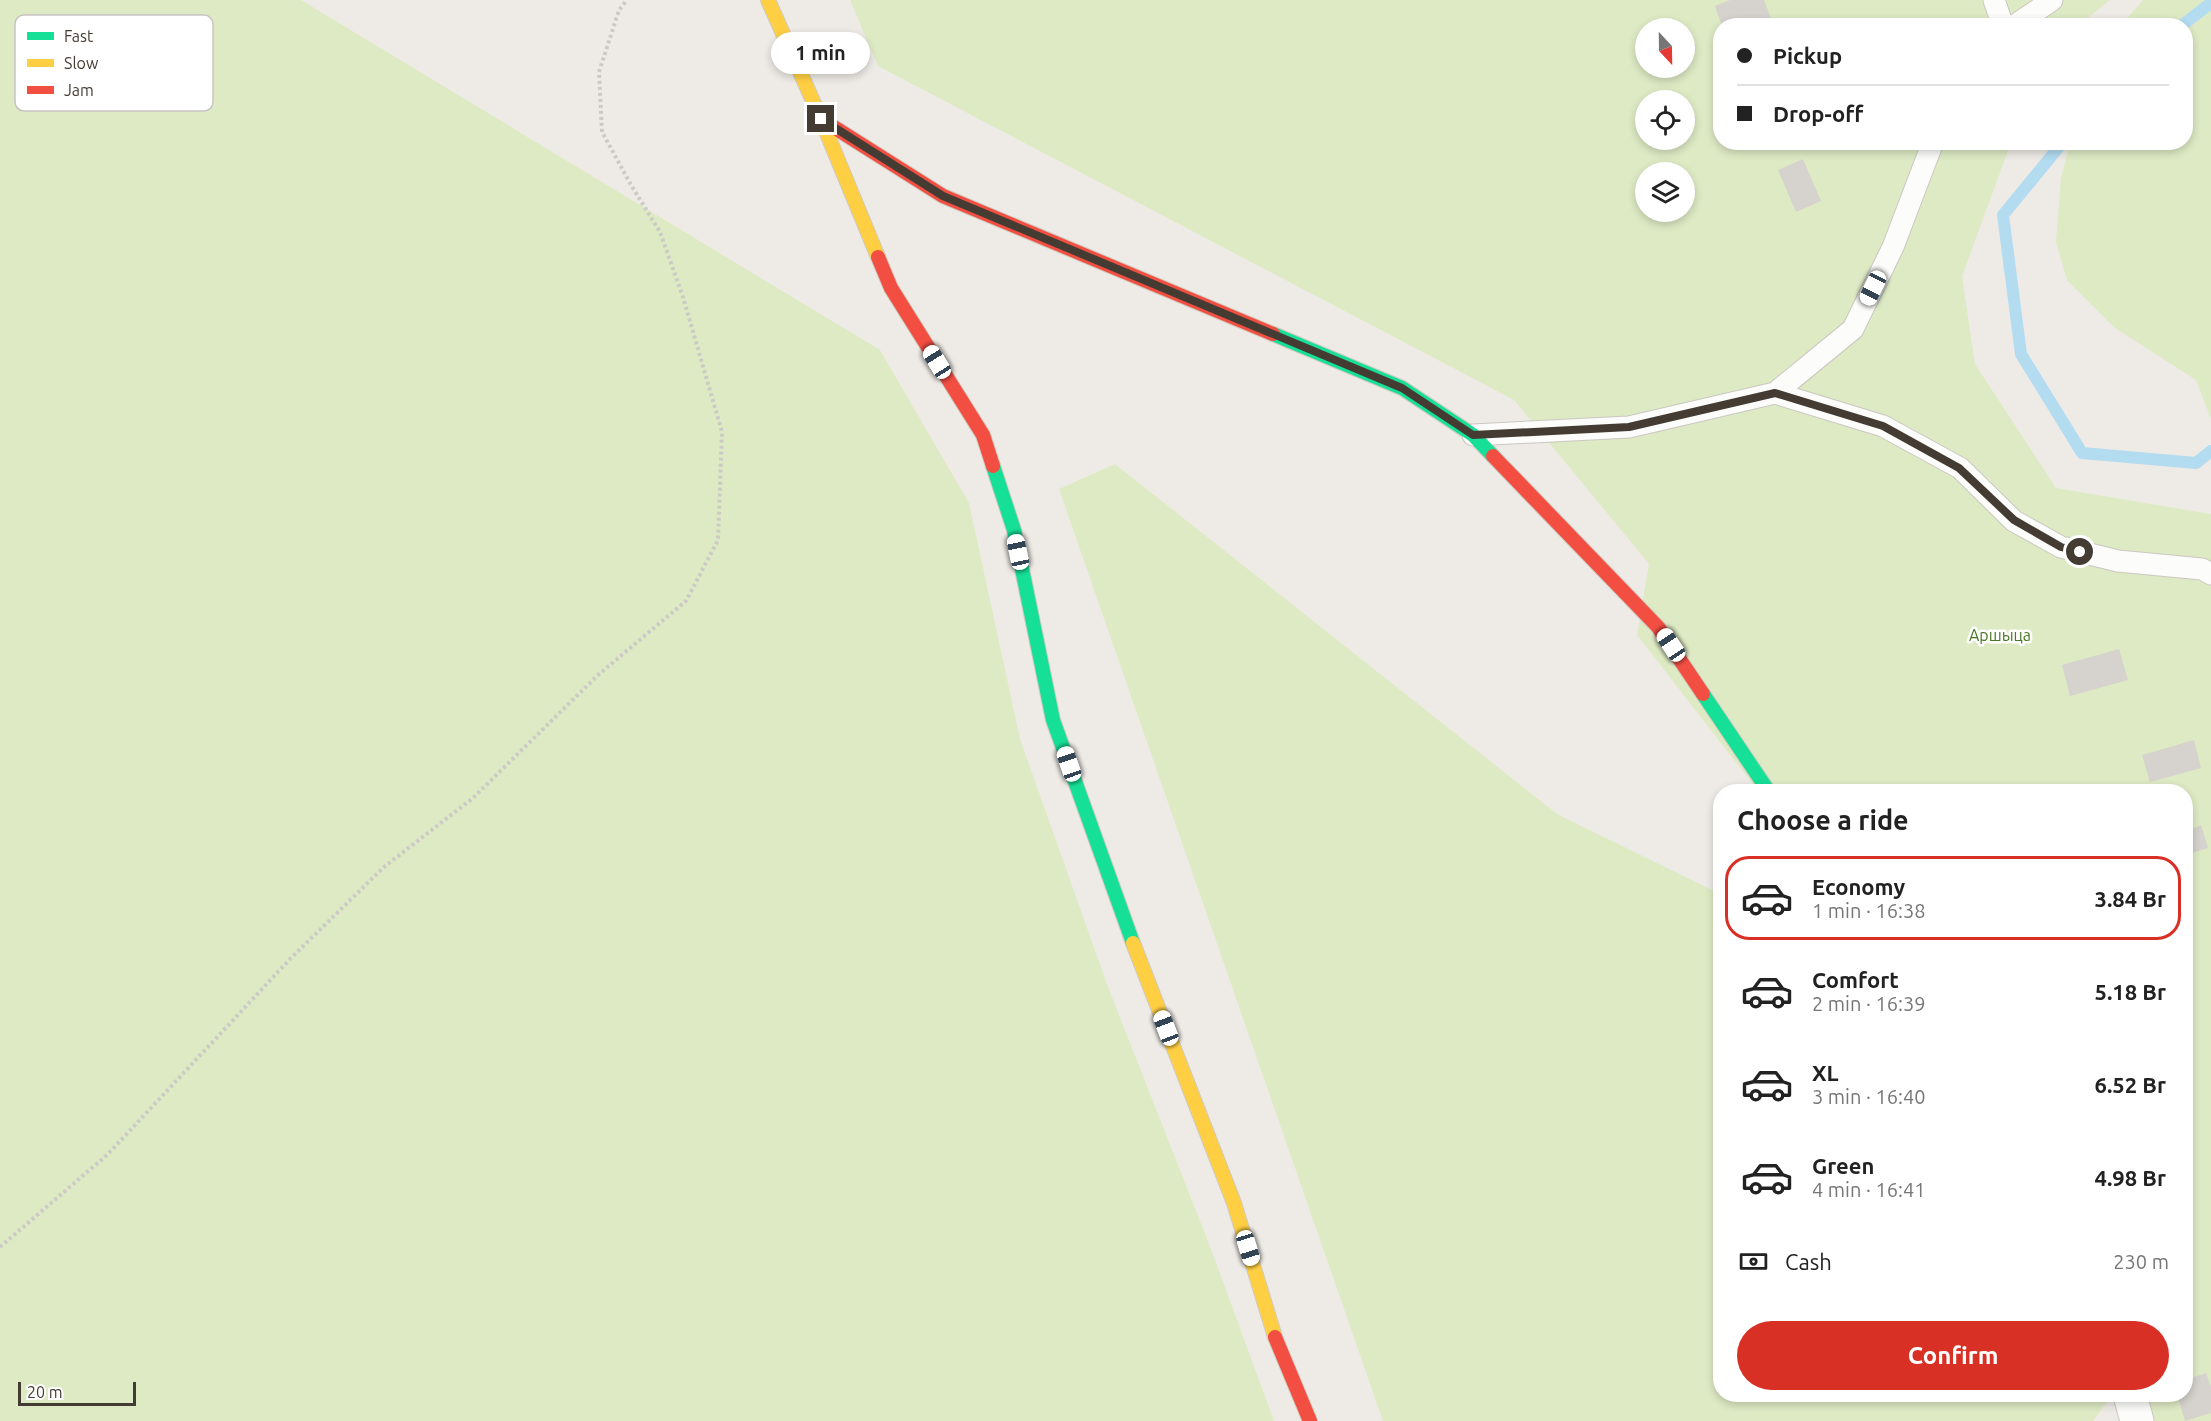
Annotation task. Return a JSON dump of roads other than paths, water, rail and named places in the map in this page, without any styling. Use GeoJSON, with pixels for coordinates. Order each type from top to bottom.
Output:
{"type":"FeatureCollection","features":[{"type":"Feature","properties":{"kind":"street"},"geometry":{"type":"LineString","coordinates":[[768,0],[821,119],[891,288],[983,435],[1014,531],[1053,720],[1115,896],[1234,1203],[1276,1340],[1310,1421]]}},
{"type":"Feature","properties":{"kind":"street"},"geometry":{"type":"LineString","coordinates":[[821,119],[943,196],[1402,388],[1473,435],[1658,627],[1764,784]]}},
{"type":"Feature","properties":{"kind":"street"},"geometry":{"type":"LineString","coordinates":[[2132,1402],[2137,1421]]}},
{"type":"Feature","properties":{"kind":"lane"},"geometry":{"type":"LineString","coordinates":[[1994,0],[2000,18]]}},
{"type":"Feature","properties":{"kind":"lane"},"geometry":{"type":"LineString","coordinates":[[2026,18],[2052,0]]}},
{"type":"Feature","properties":{"kind":"lane"},"geometry":{"type":"LineString","coordinates":[[1473,435],[1629,427],[1775,393],[1853,329],[1893,247],[1930,150]]}},
{"type":"Feature","properties":{"kind":"lane"},"geometry":{"type":"LineString","coordinates":[[1775,393],[1883,426],[1959,468],[2014,520],[2061,547],[2118,561],[2202,569],[2211,574]]}},
{"type":"Feature","properties":{"kind":"waterway"},"geometry":{"type":"LineString","coordinates":[[2191,18],[2211,3]]}},
{"type":"Feature","properties":{"kind":"waterway"},"geometry":{"type":"LineString","coordinates":[[2056,150],[2003,215],[2021,354],[2082,453],[2196,463],[2211,451]]}},
{"type":"Feature","properties":{"kind":"park label","name":"Аршыца"},"geometry":{"type":"Point","coordinates":[2000,635]}}]}
